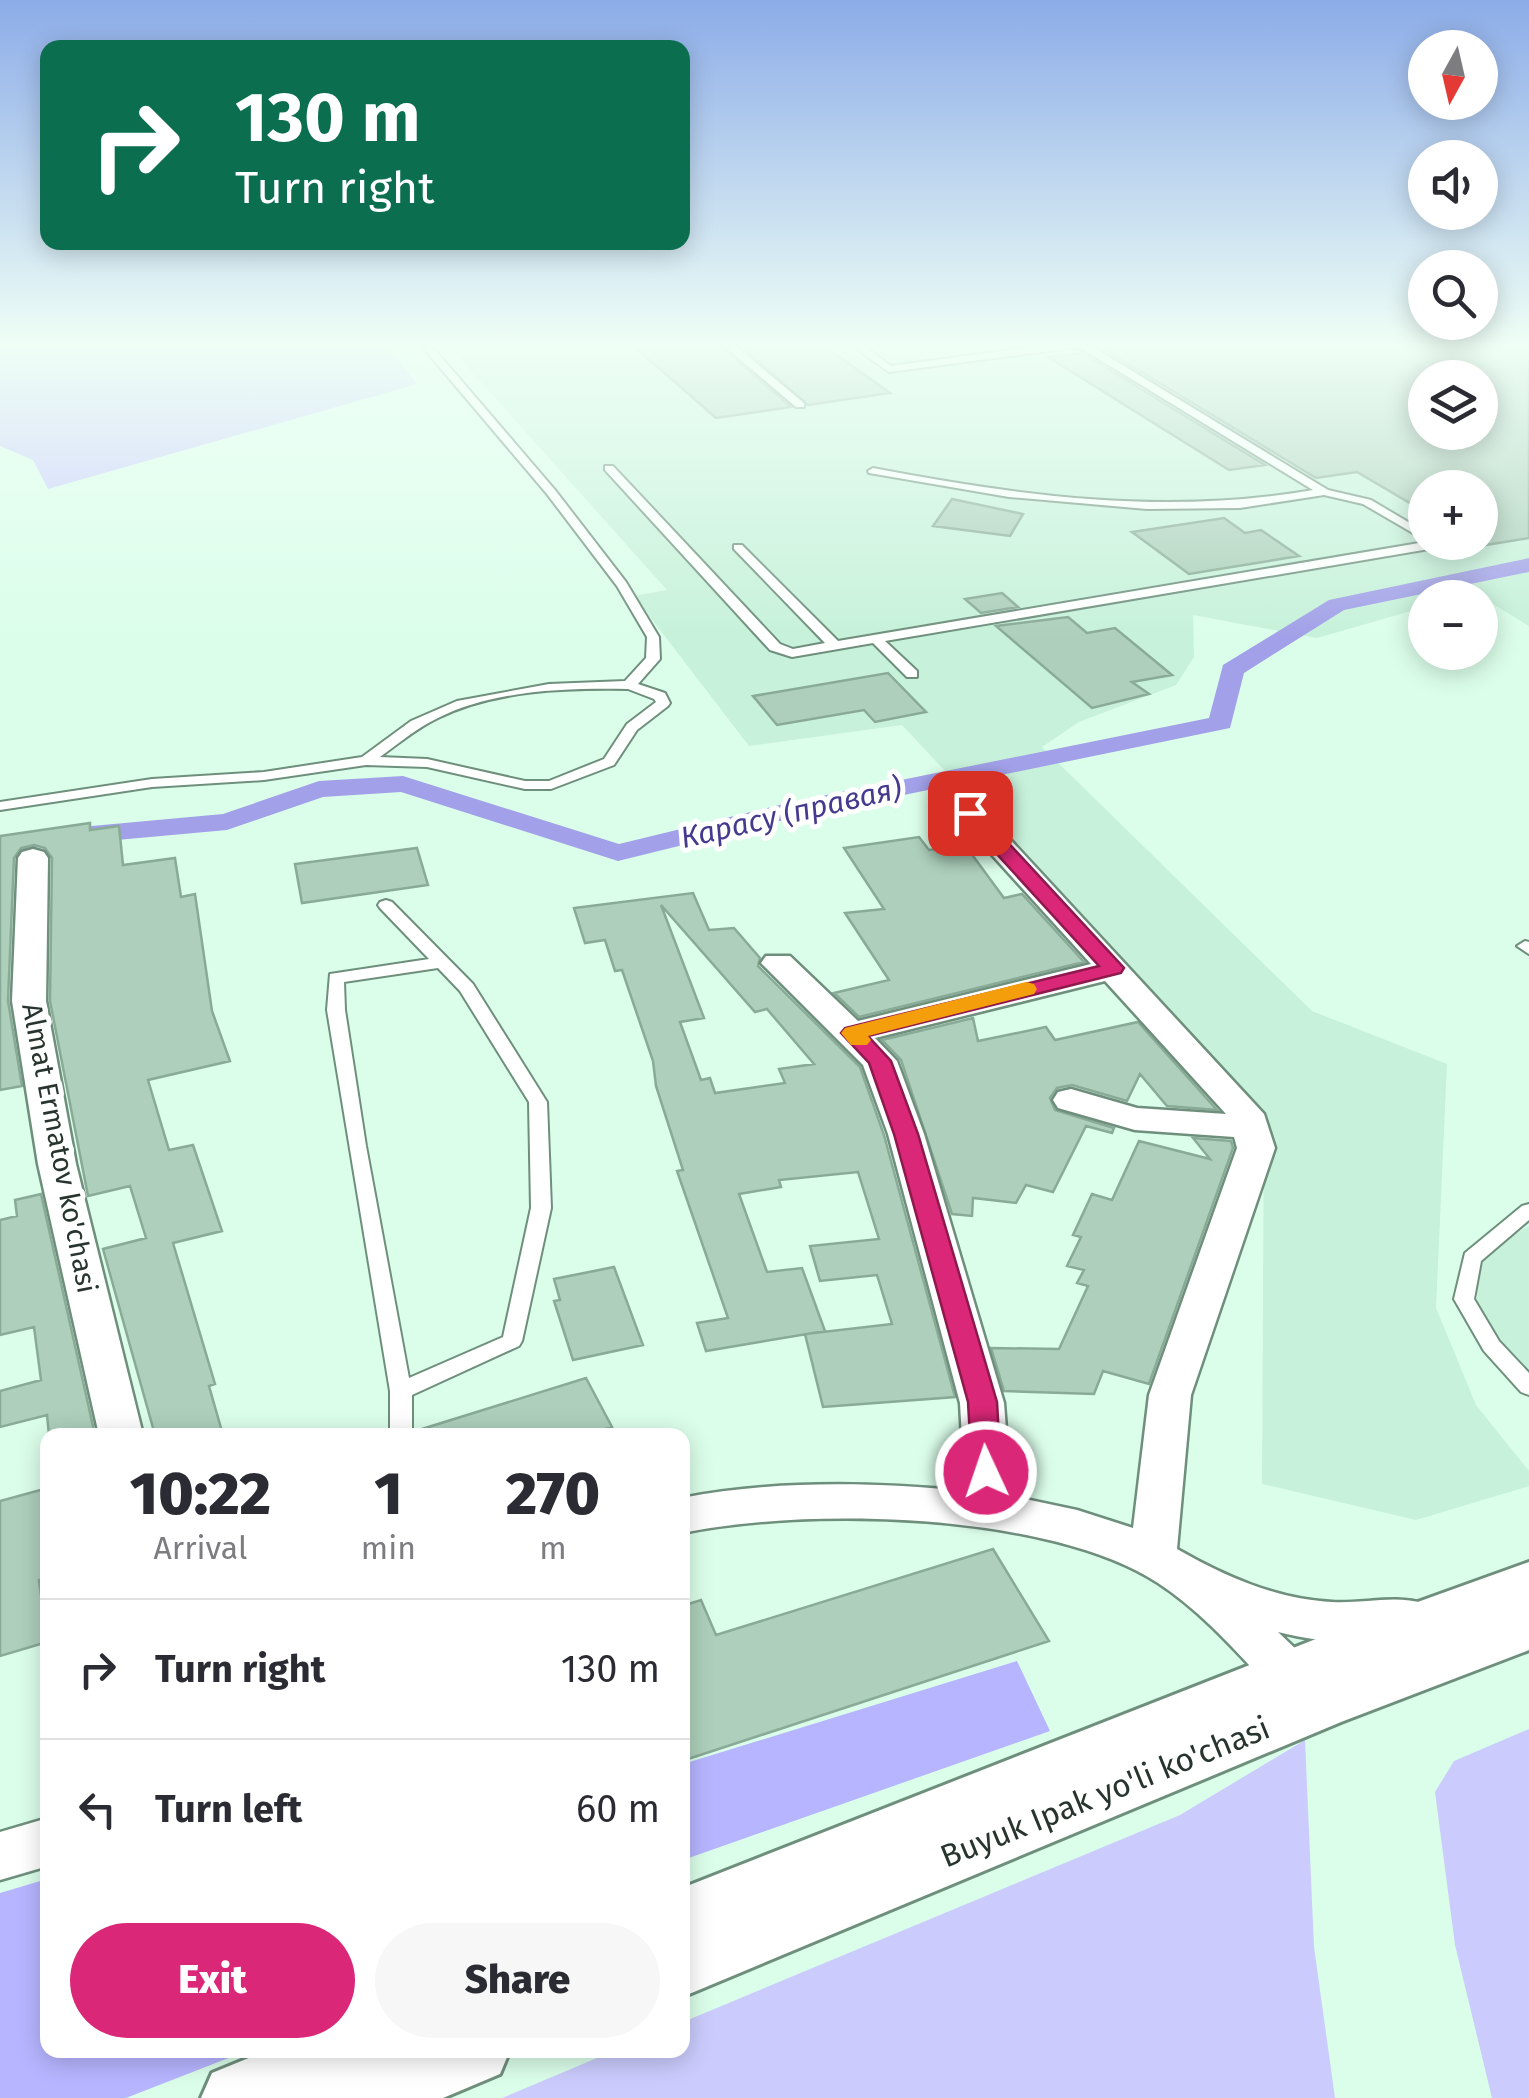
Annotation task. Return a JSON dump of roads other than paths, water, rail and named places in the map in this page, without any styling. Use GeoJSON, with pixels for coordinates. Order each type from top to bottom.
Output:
{"type":"FeatureCollection","features":[{"type":"Feature","properties":{"kind":"street"},"geometry":{"type":"LineString","coordinates":[[946,787],[1246,1114],[1252,1128],[1256,1148],[1170,1395],[1171,1568],[1304,1689]]}},
{"type":"Feature","properties":{"kind":"street","name":"Almat Ermatov ko'chasi"},"geometry":{"type":"LineString","coordinates":[[33,858],[29,1000],[58,1164],[119,1428]]}},
{"type":"Feature","properties":{"kind":"street"},"geometry":{"type":"LineString","coordinates":[[778,963],[879,1061],[906,1134],[982,1402],[989,1508]]}},
{"type":"Feature","properties":{"kind":"street"},"geometry":{"type":"LineString","coordinates":[[853,1033],[1113,968]]}},
{"type":"Feature","properties":{"kind":"street"},"geometry":{"type":"LineString","coordinates":[[1071,1100],[1135,1119],[1252,1128]]}},
{"type":"Feature","properties":{"kind":"street"},"geometry":{"type":"LineString","coordinates":[[690,1515],[764,1504],[989,1508],[1066,1524],[1271,1612],[1307,1622],[1361,1622],[1459,1611]]}},
{"type":"Feature","properties":{"kind":"street","name":"Buyuk Ipak yo'li ko'chasi"},"geometry":{"type":"LineString","coordinates":[[690,1961],[1304,1689],[1459,1611],[1529,1586]]}},
{"type":"Feature","properties":{"kind":"street","name":"Buyuk Ipak yo'li ko'chasi"},"geometry":{"type":"LineString","coordinates":[[690,1916],[1304,1689],[1529,1625]]}},
{"type":"Feature","properties":{"kind":"street"},"geometry":{"type":"LineString","coordinates":[[0,1856],[40,1844]]}},
{"type":"Feature","properties":{"kind":"street"},"geometry":{"type":"LineString","coordinates":[[237,2098],[436,2058]]}},
{"type":"Feature","properties":{"kind":"lane"},"geometry":{"type":"LineString","coordinates":[[509,442],[622,586],[653,637],[653,660],[629,685]]}},
{"type":"Feature","properties":{"kind":"lane"},"geometry":{"type":"LineString","coordinates":[[1241,442],[1324,492],[1367,502],[1408,527]]}},
{"type":"Feature","properties":{"kind":"lane"},"geometry":{"type":"LineString","coordinates":[[609,468],[775,647],[792,653],[1408,548]]}},
{"type":"Feature","properties":{"kind":"lane"},"geometry":{"type":"LineString","coordinates":[[872,470],[961,489],[1089,503],[1243,504],[1324,492]]}},
{"type":"Feature","properties":{"kind":"lane"},"geometry":{"type":"LineString","coordinates":[[738,546],[836,647]]}},
{"type":"Feature","properties":{"kind":"lane"},"geometry":{"type":"LineString","coordinates":[[877,640],[912,674]]}},
{"type":"Feature","properties":{"kind":"lane"},"geometry":{"type":"LineString","coordinates":[[0,806],[152,783],[264,776],[366,761],[426,763],[525,785],[551,785],[573,780],[610,762],[632,726],[663,703],[660,696],[629,685],[601,684],[456,706],[418,722],[366,761]]}},
{"type":"Feature","properties":{"kind":"lane"},"geometry":{"type":"LineString","coordinates":[[386,905],[468,988],[538,1102],[541,1208],[512,1341],[402,1390]]}},
{"type":"Feature","properties":{"kind":"lane"},"geometry":{"type":"LineString","coordinates":[[401,1428],[402,1390],[357,1146],[336,1010],[336,978],[442,962]]}},
{"type":"Feature","properties":{"kind":"lane"},"geometry":{"type":"LineString","coordinates":[[1529,1210],[1472,1258],[1464,1299],[1491,1346],[1529,1387]]}},
{"type":"Feature","properties":{"kind":"waterway","name":"Карасу (правая)"},"geometry":{"type":"LineString","coordinates":[[0,848],[26,840],[227,822],[319,789],[403,784],[618,853],[792,810],[1221,723],[1232,670],[1337,605],[1529,565]]}}]}
